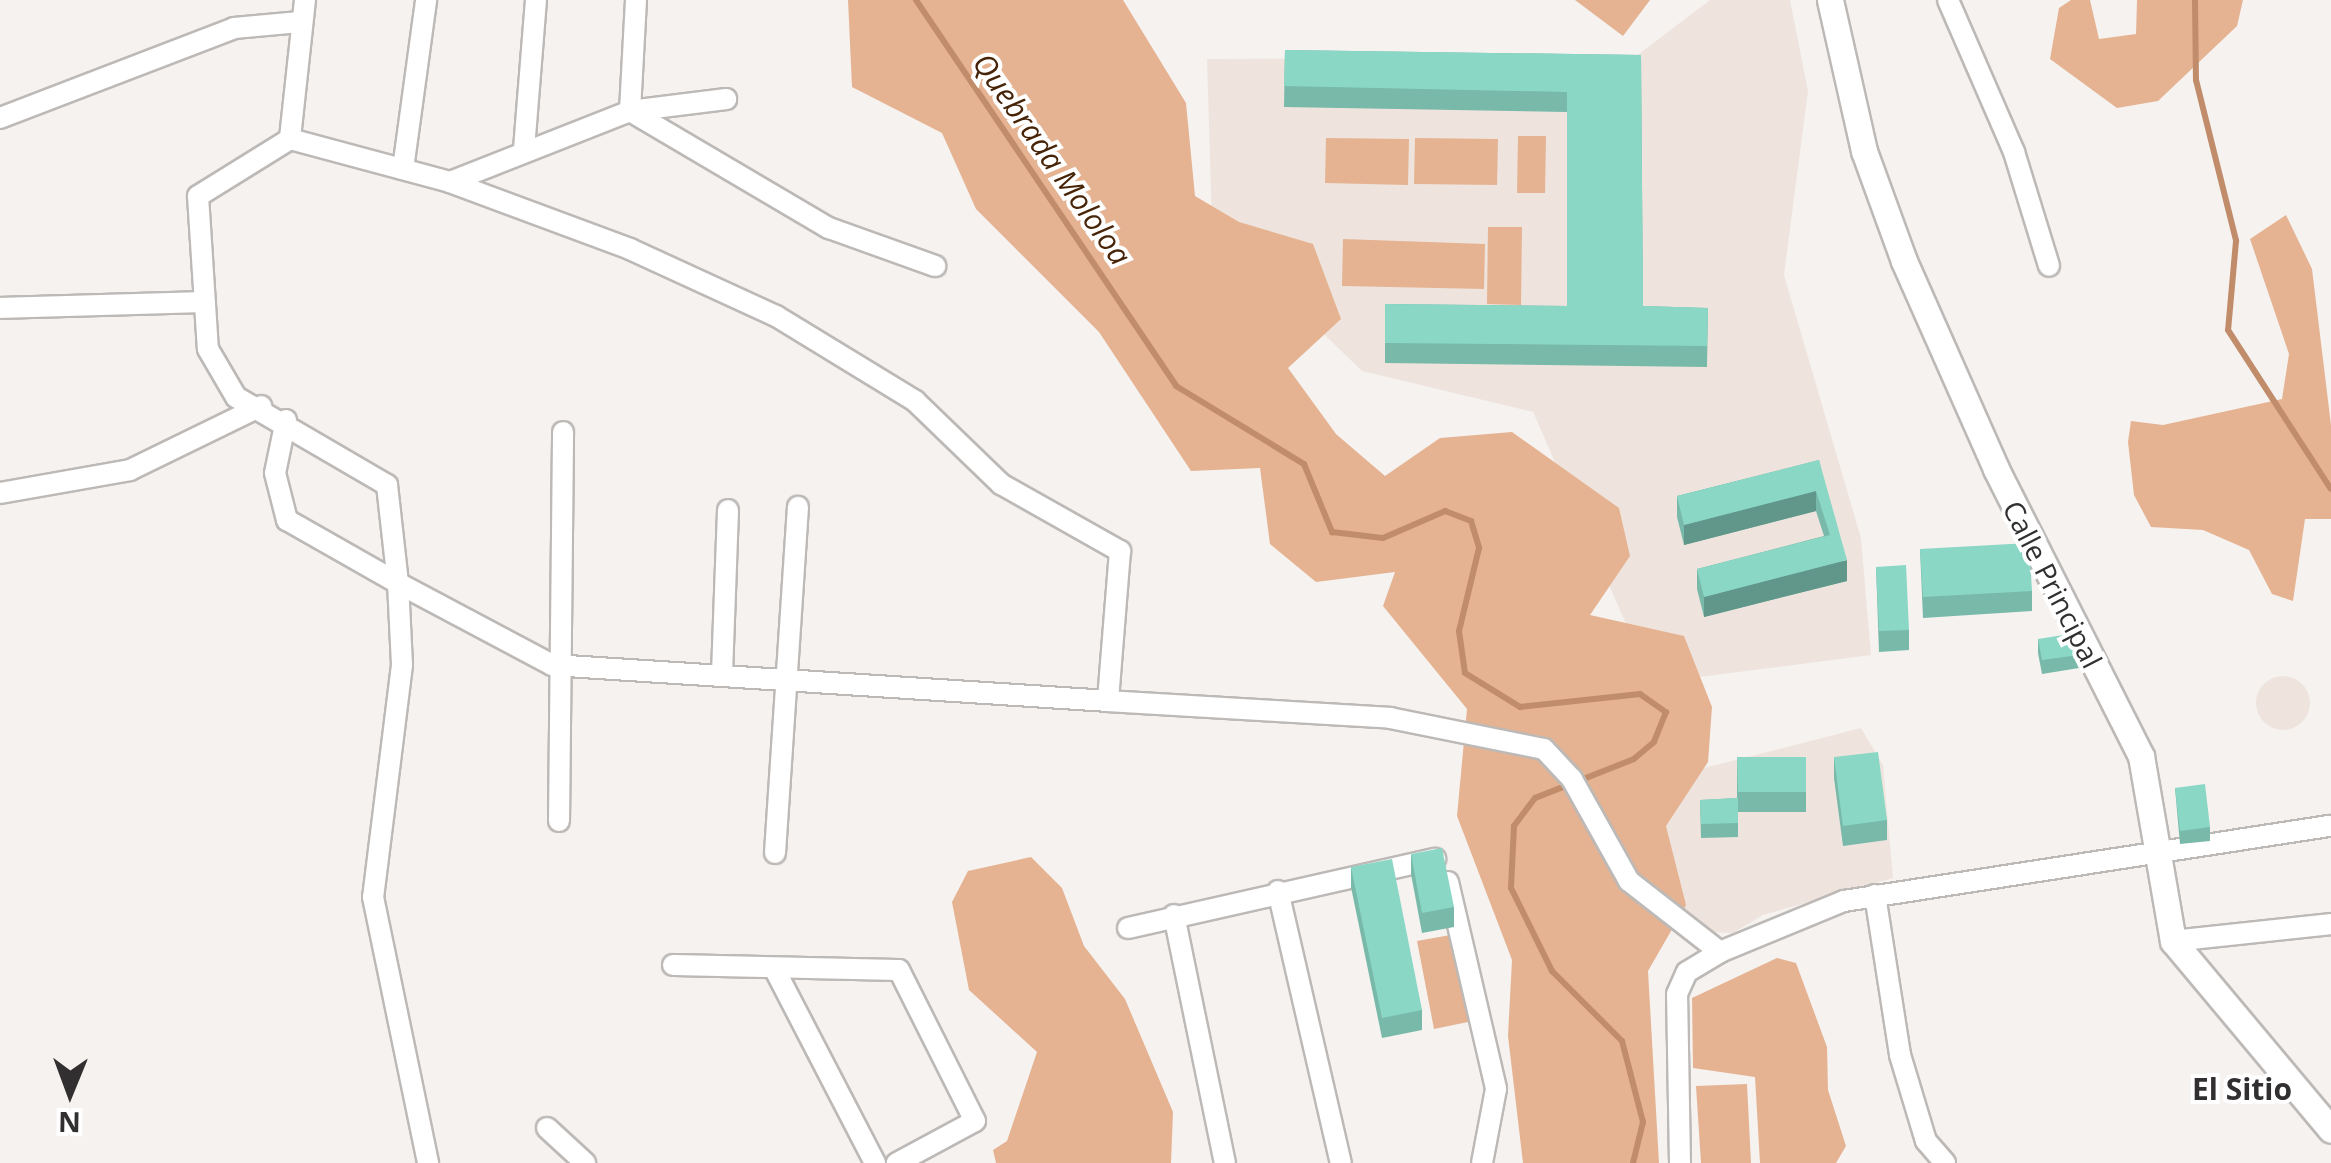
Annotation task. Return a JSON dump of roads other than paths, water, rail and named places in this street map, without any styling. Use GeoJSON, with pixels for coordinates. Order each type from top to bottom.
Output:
{"type":"FeatureCollection","features":[{"type":"Feature","properties":{"kind":"street"},"geometry":{"type":"LineString","coordinates":[[290,138],[305,0]]}},
{"type":"Feature","properties":{"kind":"street"},"geometry":{"type":"LineString","coordinates":[[403,169],[426,0]]}},
{"type":"Feature","properties":{"kind":"street"},"geometry":{"type":"LineString","coordinates":[[524,149],[536,0]]}},
{"type":"Feature","properties":{"kind":"street"},"geometry":{"type":"LineString","coordinates":[[630,111],[636,0]]}},
{"type":"Feature","properties":{"kind":"street","name":"Calle Principal"},"geometry":{"type":"LineString","coordinates":[[1830,0],[1864,152],[1904,262],[2140,756],[2152,853],[2173,941],[2331,1130]]}},
{"type":"Feature","properties":{"kind":"street"},"geometry":{"type":"LineString","coordinates":[[1948,0],[2014,152],[2049,266]]}},
{"type":"Feature","properties":{"kind":"street"},"geometry":{"type":"LineString","coordinates":[[0,118],[234,28],[300,22]]}},
{"type":"Feature","properties":{"kind":"street"},"geometry":{"type":"LineString","coordinates":[[450,182],[524,149],[630,111],[726,99]]}},
{"type":"Feature","properties":{"kind":"street"},"geometry":{"type":"LineString","coordinates":[[630,111],[829,228],[935,266]]}},
{"type":"Feature","properties":{"kind":"street"},"geometry":{"type":"LineString","coordinates":[[428,1163],[373,898],[402,665],[387,485],[286,420],[222,385],[203,302],[198,196],[290,138],[450,182],[776,316],[954,430],[1001,484],[1106,536],[1120,551],[1108,701]]}},
{"type":"Feature","properties":{"kind":"street"},"geometry":{"type":"LineString","coordinates":[[0,308],[203,302]]}},
{"type":"Feature","properties":{"kind":"street"},"geometry":{"type":"LineString","coordinates":[[0,493],[130,470],[261,406]]}},
{"type":"Feature","properties":{"kind":"street"},"geometry":{"type":"LineString","coordinates":[[286,420],[275,473],[287,520],[398,582],[566,666],[1390,718],[1544,749],[1572,779],[1629,881],[1720,952]]}},
{"type":"Feature","properties":{"kind":"street"},"geometry":{"type":"LineString","coordinates":[[559,820],[566,666],[563,432]]}},
{"type":"Feature","properties":{"kind":"street"},"geometry":{"type":"LineString","coordinates":[[775,852],[782,677],[798,507]]}},
{"type":"Feature","properties":{"kind":"street"},"geometry":{"type":"LineString","coordinates":[[722,674],[728,510]]}},
{"type":"Feature","properties":{"kind":"street"},"geometry":{"type":"LineString","coordinates":[[1680,1163],[1677,994],[1687,972],[1720,952],[1876,896],[2331,826]]}},
{"type":"Feature","properties":{"kind":"street"},"geometry":{"type":"LineString","coordinates":[[1128,928],[1278,892],[1444,864],[1496,1089],[1482,1163]]}},
{"type":"Feature","properties":{"kind":"street"},"geometry":{"type":"LineString","coordinates":[[1278,892],[1341,1163]]}},
{"type":"Feature","properties":{"kind":"street"},"geometry":{"type":"LineString","coordinates":[[1876,896],[1900,1056],[1926,1141],[1944,1163]]}},
{"type":"Feature","properties":{"kind":"street"},"geometry":{"type":"LineString","coordinates":[[1174,915],[1225,1163]]}},
{"type":"Feature","properties":{"kind":"street"},"geometry":{"type":"LineString","coordinates":[[2173,941],[2331,924]]}},
{"type":"Feature","properties":{"kind":"street"},"geometry":{"type":"LineString","coordinates":[[673,965],[899,970],[975,1121],[897,1163]]}},
{"type":"Feature","properties":{"kind":"street"},"geometry":{"type":"LineString","coordinates":[[774,968],[875,1163]]}},
{"type":"Feature","properties":{"kind":"street"},"geometry":{"type":"LineString","coordinates":[[547,1128],[585,1163]]}},
{"type":"Feature","properties":{"kind":"waterway","name":"Quebrada Mololoa"},"geometry":{"type":"LineString","coordinates":[[916,0],[1176,386],[1304,464],[1332,532],[1383,538],[1445,511],[1471,521],[1479,548],[1459,631],[1465,673],[1520,707],[1640,694],[1666,712],[1654,742],[1634,759],[1535,798],[1514,826],[1511,888],[1552,971],[1622,1041],[1643,1122],[1633,1163]]}},
{"type":"Feature","properties":{"kind":"waterway"},"geometry":{"type":"LineString","coordinates":[[2195,0],[2196,80],[2236,241],[2228,330],[2331,489]]}},
{"type":"Feature","properties":{"kind":"district","name":"El Sitio"},"geometry":{"type":"Point","coordinates":[2242,1089]}}]}
